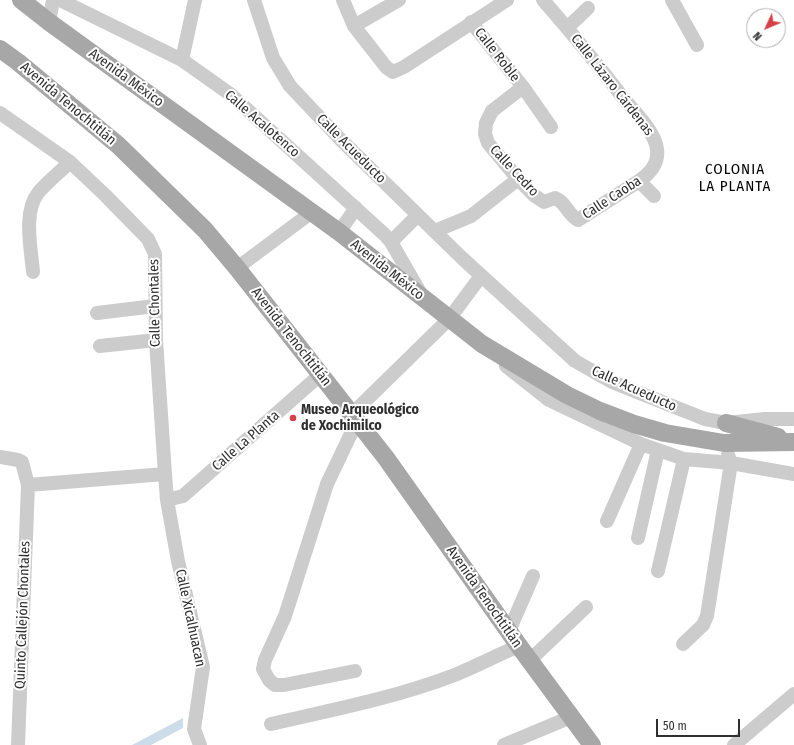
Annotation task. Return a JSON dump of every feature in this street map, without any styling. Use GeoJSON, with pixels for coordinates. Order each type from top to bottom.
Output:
{"type":"FeatureCollection","features":[{"type":"Feature","properties":{"kind":"main road","name":"Avenida México"},"geometry":{"type":"LineString","coordinates":[[21,0],[49,22],[339,232],[482,344],[567,395],[600,411],[634,424],[665,433],[724,443],[794,442]]}},
{"type":"Feature","properties":{"kind":"main road","name":"Avenida Tenochtitlán"},"geometry":{"type":"LineString","coordinates":[[0,49],[18,62],[118,145],[205,230],[237,268],[386,458],[524,653],[592,745]]}},
{"type":"Feature","properties":{"kind":"main road"},"geometry":{"type":"LineString","coordinates":[[726,423],[763,432],[794,442]]}},
{"type":"Feature","properties":{"kind":"street"},"geometry":{"type":"LineString","coordinates":[[49,22],[53,0]]}},
{"type":"Feature","properties":{"kind":"street","name":"Calle Acalotenco"},"geometry":{"type":"LineString","coordinates":[[60,0],[182,60],[230,94],[385,235],[391,242],[424,298]]}},
{"type":"Feature","properties":{"kind":"street"},"geometry":{"type":"LineString","coordinates":[[182,60],[195,0]]}},
{"type":"Feature","properties":{"kind":"street","name":"Calle Acueducto"},"geometry":{"type":"LineString","coordinates":[[254,0],[273,58],[290,86],[341,140],[481,276],[575,360],[592,372],[612,382],[686,413],[705,419],[726,423],[765,419],[794,419]]}},
{"type":"Feature","properties":{"kind":"street"},"geometry":{"type":"LineString","coordinates":[[342,0],[354,26],[386,67],[393,72],[404,67],[507,0]]}},
{"type":"Feature","properties":{"kind":"street"},"geometry":{"type":"LineString","coordinates":[[354,26],[400,0]]}},
{"type":"Feature","properties":{"kind":"street","name":"Calle Lázaro Cárdenas"},"geometry":{"type":"LineString","coordinates":[[543,0],[651,132],[657,147],[658,159],[654,167],[642,178]]}},
{"type":"Feature","properties":{"kind":"street"},"geometry":{"type":"LineString","coordinates":[[672,0],[697,45]]}},
{"type":"Feature","properties":{"kind":"street"},"geometry":{"type":"LineString","coordinates":[[567,28],[588,8]]}},
{"type":"Feature","properties":{"kind":"street","name":"Calle Roble"},"geometry":{"type":"LineString","coordinates":[[471,22],[523,88],[551,127]]}},
{"type":"Feature","properties":{"kind":"street","name":"Calle Cedro"},"geometry":{"type":"LineString","coordinates":[[523,88],[492,111],[486,123],[485,134],[488,143],[518,179],[535,196],[544,202],[555,198],[561,201],[572,217],[578,220]]}},
{"type":"Feature","properties":{"kind":"street","name":"Calle Chontales"},"geometry":{"type":"LineString","coordinates":[[0,113],[70,162],[148,239],[155,254],[156,340],[165,474],[167,500],[178,561]]}},
{"type":"Feature","properties":{"kind":"street"},"geometry":{"type":"LineString","coordinates":[[33,272],[29,217],[31,206],[38,193],[70,162]]}},
{"type":"Feature","properties":{"kind":"street"},"geometry":{"type":"LineString","coordinates":[[642,178],[654,196]]}},
{"type":"Feature","properties":{"kind":"street","name":"Calle Caoba"},"geometry":{"type":"LineString","coordinates":[[578,220],[642,178]]}},
{"type":"Feature","properties":{"kind":"street"},"geometry":{"type":"LineString","coordinates":[[435,231],[471,216],[518,179]]}},
{"type":"Feature","properties":{"kind":"street"},"geometry":{"type":"LineString","coordinates":[[339,232],[356,208]]}},
{"type":"Feature","properties":{"kind":"street"},"geometry":{"type":"LineString","coordinates":[[237,268],[312,212]]}},
{"type":"Feature","properties":{"kind":"street"},"geometry":{"type":"LineString","coordinates":[[391,242],[418,215]]}},
{"type":"Feature","properties":{"kind":"street"},"geometry":{"type":"LineString","coordinates":[[355,670],[284,685],[275,685],[268,680],[263,669],[265,660],[285,616],[326,484],[354,418],[449,319],[481,276]]}},
{"type":"Feature","properties":{"kind":"street"},"geometry":{"type":"LineString","coordinates":[[97,313],[155,306]]}},
{"type":"Feature","properties":{"kind":"street"},"geometry":{"type":"LineString","coordinates":[[100,346],[156,340]]}},
{"type":"Feature","properties":{"kind":"street"},"geometry":{"type":"LineString","coordinates":[[482,344],[487,351],[549,400],[641,444],[684,459],[732,463],[794,474]]}},
{"type":"Feature","properties":{"kind":"street","name":"Calle La Planta"},"geometry":{"type":"LineString","coordinates":[[167,500],[183,496],[320,375]]}},
{"type":"Feature","properties":{"kind":"street"},"geometry":{"type":"LineString","coordinates":[[683,644],[703,625],[707,616],[732,463],[724,443]]}},
{"type":"Feature","properties":{"kind":"street"},"geometry":{"type":"LineString","coordinates":[[607,521],[641,444]]}},
{"type":"Feature","properties":{"kind":"street"},"geometry":{"type":"LineString","coordinates":[[638,538],[658,450]]}},
{"type":"Feature","properties":{"kind":"street","name":"Quinto Callejón Chontales"},"geometry":{"type":"LineString","coordinates":[[0,457],[22,462],[28,485],[18,745]]}},
{"type":"Feature","properties":{"kind":"street"},"geometry":{"type":"LineString","coordinates":[[658,571],[684,459]]}},
{"type":"Feature","properties":{"kind":"street"},"geometry":{"type":"LineString","coordinates":[[28,485],[165,474]]}},
{"type":"Feature","properties":{"kind":"street","name":"Calle Xicalhuacan"},"geometry":{"type":"LineString","coordinates":[[178,561],[203,667],[194,729],[200,745]]}},
{"type":"Feature","properties":{"kind":"street"},"geometry":{"type":"LineString","coordinates":[[509,631],[533,576]]}},
{"type":"Feature","properties":{"kind":"street"},"geometry":{"type":"LineString","coordinates":[[271,724],[360,703],[418,687],[524,653],[586,607]]}},
{"type":"Feature","properties":{"kind":"street"},"geometry":{"type":"LineString","coordinates":[[734,745],[794,694]]}},
{"type":"Feature","properties":{"kind":"street"},"geometry":{"type":"LineString","coordinates":[[504,745],[571,717]]}},
{"type":"Feature","properties":{"kind":"water"},"geometry":{"type":"Polygon","coordinates":[[[183,718],[183,728],[151,745],[132,745],[183,718]]]}},
{"type":"Feature","properties":{"kind":"place","name":"Museo Arqueológico de Xochimilco"},"geometry":{"type":"Point","coordinates":[293,418]}},
{"type":"Feature","properties":{"kind":"district","name":"COLONIA LA PLANTA"},"geometry":{"type":"Point","coordinates":[735,178]}}]}
